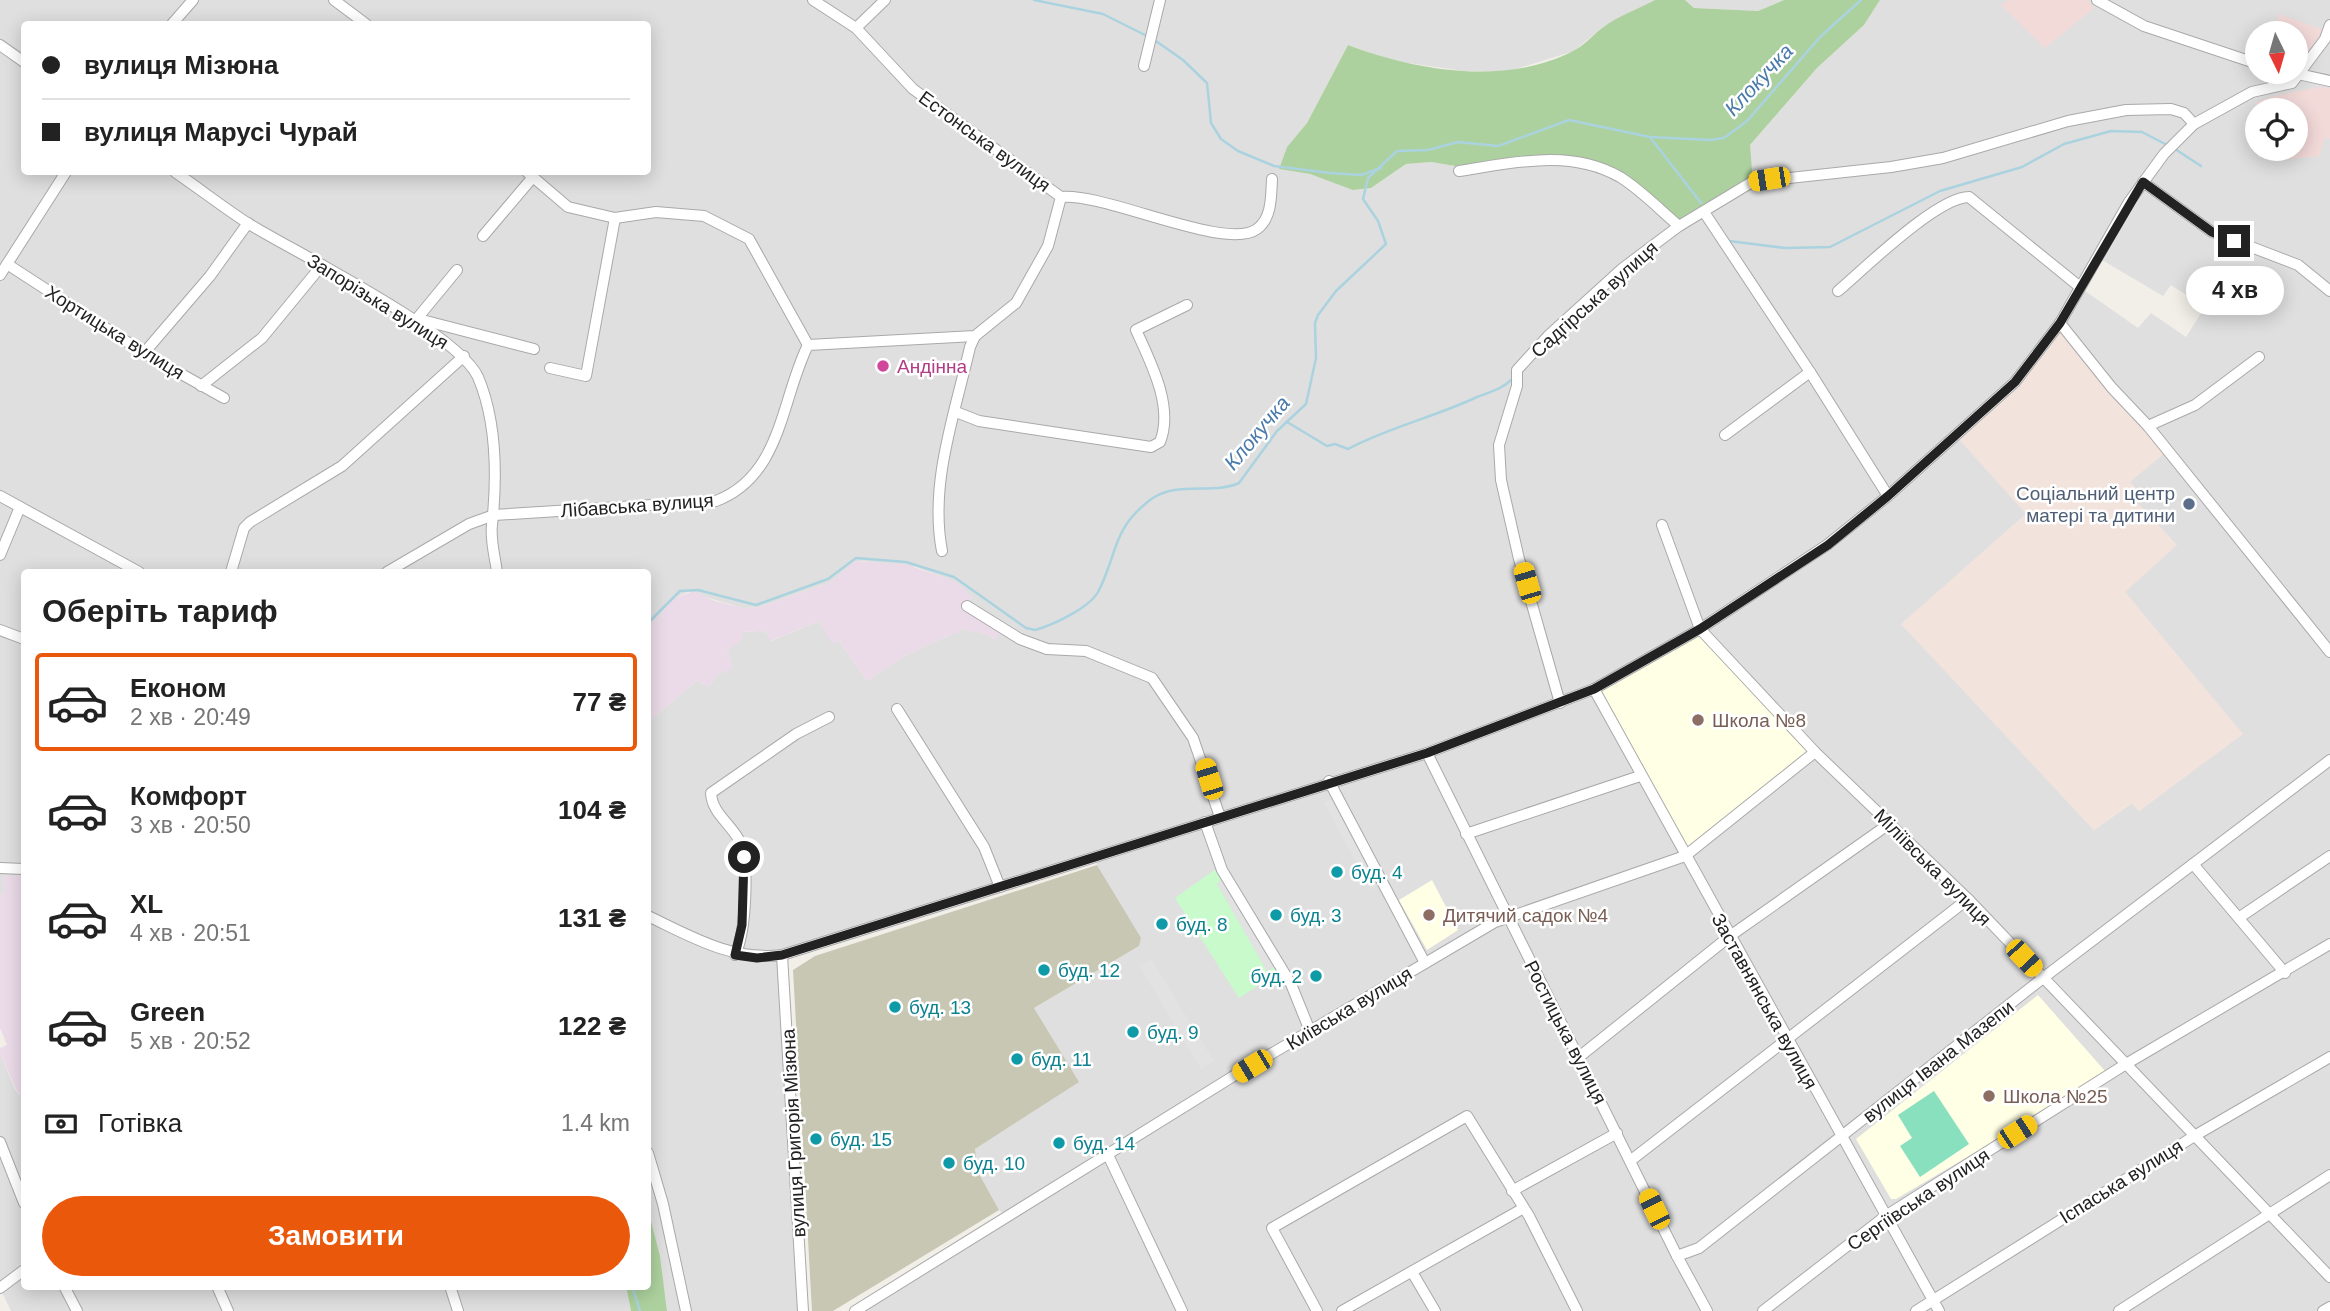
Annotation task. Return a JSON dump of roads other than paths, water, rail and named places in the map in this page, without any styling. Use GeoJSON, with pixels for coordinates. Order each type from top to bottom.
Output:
{"type":"FeatureCollection","features":[{"type":"Feature","properties":{"kind":"street"},"geometry":{"type":"LineString","coordinates":[[175,21],[192,0]]}},
{"type":"Feature","properties":{"kind":"street"},"geometry":{"type":"LineString","coordinates":[[334,0],[362,21]]}},
{"type":"Feature","properties":{"kind":"street","name":"Естонська вулиця"},"geometry":{"type":"LineString","coordinates":[[813,0],[856,28],[883,61],[913,89],[1061,197],[1077,195],[1164,220],[1242,234],[1260,227],[1269,213],[1272,180]]}},
{"type":"Feature","properties":{"kind":"street"},"geometry":{"type":"LineString","coordinates":[[856,28],[885,0]]}},
{"type":"Feature","properties":{"kind":"street"},"geometry":{"type":"LineString","coordinates":[[1144,66],[1160,0]]}},
{"type":"Feature","properties":{"kind":"street"},"geometry":{"type":"LineString","coordinates":[[2097,0],[2144,26],[2245,61]]}},
{"type":"Feature","properties":{"kind":"street"},"geometry":{"type":"LineString","coordinates":[[2308,58],[2325,39],[2330,25]]}},
{"type":"Feature","properties":{"kind":"street"},"geometry":{"type":"LineString","coordinates":[[0,45],[21,60]]}},
{"type":"Feature","properties":{"kind":"street"},"geometry":{"type":"LineString","coordinates":[[2308,76],[2330,81]]}},
{"type":"Feature","properties":{"kind":"street"},"geometry":{"type":"LineString","coordinates":[[651,917],[735,955],[757,958],[782,955],[1329,781],[1427,753],[1594,689],[1700,629],[1828,545],[1888,496],[2015,382],[2060,323],[2143,182],[2179,138],[2194,124],[2252,92],[2284,84]]}},
{"type":"Feature","properties":{"kind":"street","name":"Садгірська вулиця"},"geometry":{"type":"LineString","coordinates":[[1560,703],[1520,559],[1502,480],[1499,445],[1517,386],[1517,370],[1548,336],[1623,268],[1679,226],[1752,182],[1891,167],[1943,158],[2068,121],[2126,110],[2171,109],[2184,113],[2194,124]]}},
{"type":"Feature","properties":{"kind":"street","name":"Садгірська вулиця"},"geometry":{"type":"LineString","coordinates":[[1459,171],[1546,159],[1586,163],[1619,177],[1679,226]]}},
{"type":"Feature","properties":{"kind":"street"},"geometry":{"type":"LineString","coordinates":[[0,275],[64,175]]}},
{"type":"Feature","properties":{"kind":"street","name":"Запорізька вулиця"},"geometry":{"type":"LineString","coordinates":[[179,175],[248,223],[415,321],[464,356],[477,375],[486,400],[495,465],[492,526],[497,569]]}},
{"type":"Feature","properties":{"kind":"street"},"geometry":{"type":"LineString","coordinates":[[483,236],[529,175]]}},
{"type":"Feature","properties":{"kind":"street"},"geometry":{"type":"LineString","coordinates":[[531,175],[568,206],[615,218],[656,212],[704,216],[749,239],[808,345],[975,336],[1016,303],[1048,246],[1061,197]]}},
{"type":"Feature","properties":{"kind":"street"},"geometry":{"type":"LineString","coordinates":[[2143,182],[2212,232],[2298,265],[2330,291]]}},
{"type":"Feature","properties":{"kind":"street"},"geometry":{"type":"LineString","coordinates":[[1838,291],[1916,224],[1958,197],[1969,197],[2080,287]]}},
{"type":"Feature","properties":{"kind":"street"},"geometry":{"type":"LineString","coordinates":[[1704,212],[1888,496]]}},
{"type":"Feature","properties":{"kind":"street"},"geometry":{"type":"LineString","coordinates":[[550,368],[586,376],[615,218]]}},
{"type":"Feature","properties":{"kind":"street"},"geometry":{"type":"LineString","coordinates":[[144,353],[210,276],[248,223]]}},
{"type":"Feature","properties":{"kind":"street","name":"Хортицька вулиця"},"geometry":{"type":"LineString","coordinates":[[7,264],[144,353],[224,398]]}},
{"type":"Feature","properties":{"kind":"street"},"geometry":{"type":"LineString","coordinates":[[201,386],[262,338],[322,265]]}},
{"type":"Feature","properties":{"kind":"street"},"geometry":{"type":"LineString","coordinates":[[415,321],[457,270]]}},
{"type":"Feature","properties":{"kind":"street"},"geometry":{"type":"LineString","coordinates":[[956,412],[979,421],[1151,447],[1160,442],[1166,416],[1149,359],[1136,330],[1187,305]]}},
{"type":"Feature","properties":{"kind":"street"},"geometry":{"type":"LineString","coordinates":[[415,321],[422,320],[534,349]]}},
{"type":"Feature","properties":{"kind":"street"},"geometry":{"type":"LineString","coordinates":[[2060,323],[2112,388],[2148,426],[2330,652]]}},
{"type":"Feature","properties":{"kind":"street"},"geometry":{"type":"LineString","coordinates":[[942,551],[937,523],[937,495],[975,336]]}},
{"type":"Feature","properties":{"kind":"street","name":"Лібавська вулиця"},"geometry":{"type":"LineString","coordinates":[[392,569],[469,524],[494,515],[716,500],[729,496],[747,484],[760,469],[776,439],[808,345]]}},
{"type":"Feature","properties":{"kind":"street"},"geometry":{"type":"LineString","coordinates":[[232,569],[244,528],[250,522],[342,466],[464,356]]}},
{"type":"Feature","properties":{"kind":"street"},"geometry":{"type":"LineString","coordinates":[[2148,426],[2195,405],[2259,358]]}},
{"type":"Feature","properties":{"kind":"street"},"geometry":{"type":"LineString","coordinates":[[1725,435],[1810,372]]}},
{"type":"Feature","properties":{"kind":"street"},"geometry":{"type":"LineString","coordinates":[[0,496],[134,569]]}},
{"type":"Feature","properties":{"kind":"street"},"geometry":{"type":"LineString","coordinates":[[0,555],[20,507]]}},
{"type":"Feature","properties":{"kind":"street","name":"Міліївська вулиця"},"geometry":{"type":"LineString","coordinates":[[1662,525],[1700,629],[1815,752],[1968,899],[2330,1277]]}},
{"type":"Feature","properties":{"kind":"street"},"geometry":{"type":"LineString","coordinates":[[967,606],[1020,639],[1047,649],[1086,651],[1152,678],[1194,738],[1220,817]]}},
{"type":"Feature","properties":{"kind":"street"},"geometry":{"type":"LineString","coordinates":[[0,630],[21,638]]}},
{"type":"Feature","properties":{"kind":"street","name":"Заставнянська вулиця"},"geometry":{"type":"LineString","coordinates":[[1594,689],[1939,1311]]}},
{"type":"Feature","properties":{"kind":"street"},"geometry":{"type":"LineString","coordinates":[[897,709],[984,847],[1000,887]]}},
{"type":"Feature","properties":{"kind":"street"},"geometry":{"type":"LineString","coordinates":[[735,955],[742,925],[744,857],[736,835],[711,802],[711,793],[796,734],[829,717]]}},
{"type":"Feature","properties":{"kind":"street","name":"Київська вулиця"},"geometry":{"type":"LineString","coordinates":[[855,1311],[1310,1031],[1507,916],[1685,856],[1815,752]]}},
{"type":"Feature","properties":{"kind":"street","name":"Ростицька вулиця"},"geometry":{"type":"LineString","coordinates":[[1427,753],[1677,1256],[1707,1311]]}},
{"type":"Feature","properties":{"kind":"street","name":"вулиця Івана Мазепи"},"geometry":{"type":"LineString","coordinates":[[1677,1256],[1699,1248],[2043,978],[2330,760]]}},
{"type":"Feature","properties":{"kind":"street"},"geometry":{"type":"LineString","coordinates":[[1466,834],[1640,776]]}},
{"type":"Feature","properties":{"kind":"street"},"geometry":{"type":"LineString","coordinates":[[1329,781],[1424,963]]}},
{"type":"Feature","properties":{"kind":"street"},"geometry":{"type":"LineString","coordinates":[[1205,822],[1222,870],[1291,984],[1310,1031]]}},
{"type":"Feature","properties":{"kind":"street"},"geometry":{"type":"LineString","coordinates":[[1579,1056],[1730,936],[1889,824]]}},
{"type":"Feature","properties":{"kind":"street"},"geometry":{"type":"LineString","coordinates":[[2241,917],[2330,856]]}},
{"type":"Feature","properties":{"kind":"street"},"geometry":{"type":"LineString","coordinates":[[2193,864],[2241,917],[2285,973]]}},
{"type":"Feature","properties":{"kind":"street"},"geometry":{"type":"LineString","coordinates":[[0,868],[21,869]]}},
{"type":"Feature","properties":{"kind":"street"},"geometry":{"type":"LineString","coordinates":[[1630,1161],[1968,899]]}},
{"type":"Feature","properties":{"kind":"street","name":"Сергіївська вулиця"},"geometry":{"type":"LineString","coordinates":[[1763,1311],[1887,1215],[2126,1064],[2285,973],[2330,944]]}},
{"type":"Feature","properties":{"kind":"street","name":"вулиця Григорія Мізюна"},"geometry":{"type":"LineString","coordinates":[[782,955],[803,1311]]}},
{"type":"Feature","properties":{"kind":"street","name":"Іспаська вулиця"},"geometry":{"type":"LineString","coordinates":[[1916,1311],[2196,1135],[2330,1057]]}},
{"type":"Feature","properties":{"kind":"street"},"geometry":{"type":"LineString","coordinates":[[1317,1311],[1272,1228],[1276,1223],[1467,1116],[1522,1209],[1529,1216],[1577,1311]]}},
{"type":"Feature","properties":{"kind":"street"},"geometry":{"type":"LineString","coordinates":[[1512,1191],[1617,1133]]}},
{"type":"Feature","properties":{"kind":"street"},"geometry":{"type":"LineString","coordinates":[[0,1142],[21,1195]]}},
{"type":"Feature","properties":{"kind":"street"},"geometry":{"type":"LineString","coordinates":[[1108,1154],[1182,1311]]}},
{"type":"Feature","properties":{"kind":"street"},"geometry":{"type":"LineString","coordinates":[[651,1163],[686,1311]]}},
{"type":"Feature","properties":{"kind":"street"},"geometry":{"type":"LineString","coordinates":[[2119,1311],[2330,1175]]}},
{"type":"Feature","properties":{"kind":"street"},"geometry":{"type":"LineString","coordinates":[[1342,1311],[1522,1209]]}},
{"type":"Feature","properties":{"kind":"street"},"geometry":{"type":"LineString","coordinates":[[0,1288],[21,1272]]}},
{"type":"Feature","properties":{"kind":"street"},"geometry":{"type":"LineString","coordinates":[[1412,1272],[1435,1311]]}},
{"type":"Feature","properties":{"kind":"street"},"geometry":{"type":"LineString","coordinates":[[66,1290],[77,1311]]}},
{"type":"Feature","properties":{"kind":"street"},"geometry":{"type":"LineString","coordinates":[[220,1290],[228,1311]]}},
{"type":"Feature","properties":{"kind":"street"},"geometry":{"type":"LineString","coordinates":[[451,1290],[458,1311]]}},
{"type":"Feature","properties":{"kind":"street"},"geometry":{"type":"LineString","coordinates":[[2323,1311],[2330,1307]]}},
{"type":"Feature","properties":{"kind":"waterway"},"geometry":{"type":"LineString","coordinates":[[1034,0],[1103,14],[1147,36]]}},
{"type":"Feature","properties":{"kind":"waterway","name":"Клокучка"},"geometry":{"type":"LineString","coordinates":[[651,620],[680,591],[698,590],[756,605],[828,579],[856,558],[906,562],[954,577],[1026,628],[1035,630],[1060,620],[1079,610],[1098,592],[1122,532],[1137,511],[1160,494],[1239,483],[1277,431],[1306,404],[1316,358],[1315,323],[1318,315],[1336,291],[1386,244],[1378,221],[1363,199],[1368,178],[1397,151],[1428,150],[1458,142],[1498,146],[1569,120],[1650,137],[1710,140],[1724,138],[1747,121],[1820,37],[1861,0]]}},
{"type":"Feature","properties":{"kind":"waterway"},"geometry":{"type":"LineString","coordinates":[[1153,39],[1183,60],[1207,83],[1211,123],[1221,139],[1238,151],[1274,166],[1330,173],[1361,175],[1381,168]]}},
{"type":"Feature","properties":{"kind":"waterway"},"geometry":{"type":"LineString","coordinates":[[1729,241],[1785,248],[1830,247],[1940,191],[2022,167],[2064,144],[2111,131],[2142,132],[2169,146]]}},
{"type":"Feature","properties":{"kind":"waterway"},"geometry":{"type":"LineString","coordinates":[[1650,137],[1701,203]]}},
{"type":"Feature","properties":{"kind":"waterway"},"geometry":{"type":"LineString","coordinates":[[2175,149],[2201,166]]}},
{"type":"Feature","properties":{"kind":"waterway"},"geometry":{"type":"LineString","coordinates":[[1287,422],[1327,446],[1335,444],[1348,449],[1495,390],[1511,380]]}},
{"type":"Feature","properties":{"kind":"waterway","name":"Клокучка"},"geometry":{"type":"LineString","coordinates":[[633,1290],[640,1311]]}},
{"type":"Feature","properties":{"kind":"place","name":"Андінна"},"geometry":{"type":"Point","coordinates":[883,366]}},
{"type":"Feature","properties":{"kind":"place","name":"Соціальний центр матері та дитини"},"geometry":{"type":"Point","coordinates":[2189,504]}},
{"type":"Feature","properties":{"kind":"place","name":"Школа №8"},"geometry":{"type":"Point","coordinates":[1698,720]}},
{"type":"Feature","properties":{"kind":"place","name":"буд. 4"},"geometry":{"type":"Point","coordinates":[1337,872]}},
{"type":"Feature","properties":{"kind":"place","name":"буд. 3"},"geometry":{"type":"Point","coordinates":[1276,915]}},
{"type":"Feature","properties":{"kind":"place","name":"Дитячий садок №4"},"geometry":{"type":"Point","coordinates":[1429,915]}},
{"type":"Feature","properties":{"kind":"place","name":"буд. 8"},"geometry":{"type":"Point","coordinates":[1162,924]}},
{"type":"Feature","properties":{"kind":"place","name":"буд. 12"},"geometry":{"type":"Point","coordinates":[1044,970]}},
{"type":"Feature","properties":{"kind":"place","name":"буд. 2"},"geometry":{"type":"Point","coordinates":[1316,976]}},
{"type":"Feature","properties":{"kind":"place","name":"буд. 13"},"geometry":{"type":"Point","coordinates":[895,1007]}},
{"type":"Feature","properties":{"kind":"place","name":"буд. 9"},"geometry":{"type":"Point","coordinates":[1133,1032]}},
{"type":"Feature","properties":{"kind":"place","name":"буд. 11"},"geometry":{"type":"Point","coordinates":[1017,1059]}},
{"type":"Feature","properties":{"kind":"place","name":"Школа №25"},"geometry":{"type":"Point","coordinates":[1989,1096]}},
{"type":"Feature","properties":{"kind":"place","name":"буд. 15"},"geometry":{"type":"Point","coordinates":[816,1139]}},
{"type":"Feature","properties":{"kind":"place","name":"буд. 14"},"geometry":{"type":"Point","coordinates":[1059,1143]}},
{"type":"Feature","properties":{"kind":"place","name":"буд. 10"},"geometry":{"type":"Point","coordinates":[949,1163]}}]}
